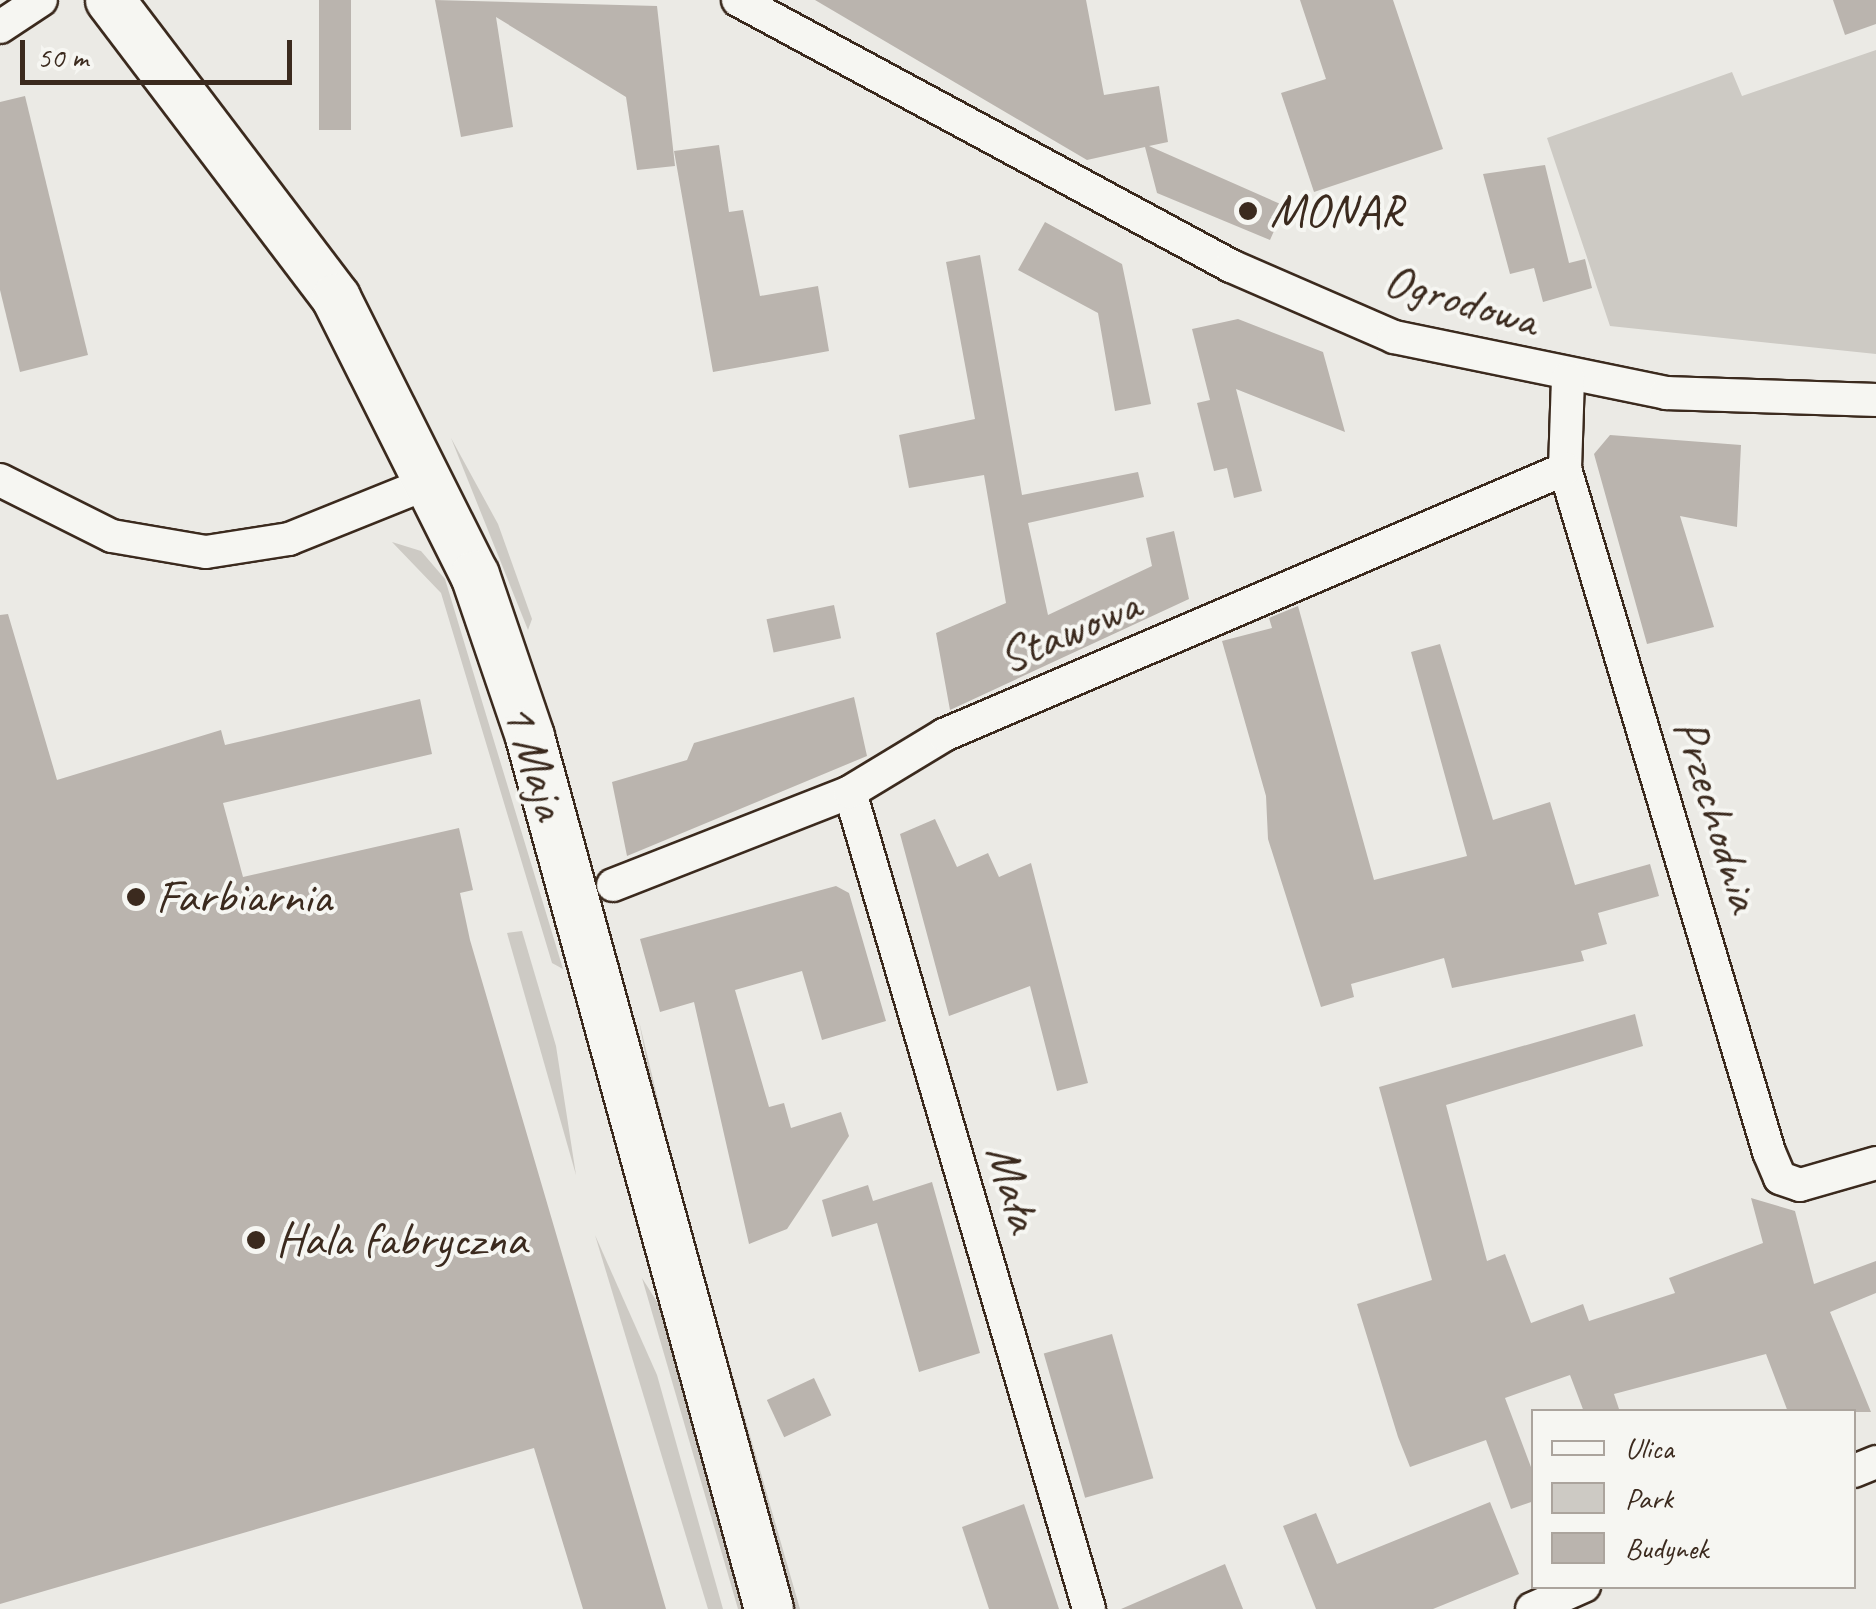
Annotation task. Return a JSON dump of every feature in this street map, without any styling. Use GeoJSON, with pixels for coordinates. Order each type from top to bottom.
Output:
{"type":"FeatureCollection","features":[{"type":"Feature","properties":{"kind":"main road","name":"1 Maja"},"geometry":{"type":"LineString","coordinates":[[123,17],[336,298],[433,481],[530,737],[768,1609]]}},
{"type":"Feature","properties":{"kind":"street"},"geometry":{"type":"LineString","coordinates":[[0,27],[41,0]]}},
{"type":"Feature","properties":{"kind":"street","name":"Ogrodowa"},"geometry":{"type":"LineString","coordinates":[[738,0],[1230,266],[1394,337],[1568,378],[1666,393],[1876,400]]}},
{"type":"Feature","properties":{"kind":"street","name":"Przechodnia"},"geometry":{"type":"LineString","coordinates":[[1568,378],[1565,469],[1780,1178],[1800,1186],[1876,1163]]}},
{"type":"Feature","properties":{"kind":"street","name":"Stawowa"},"geometry":{"type":"LineString","coordinates":[[613,886],[850,792],[944,735],[1565,469]]}},
{"type":"Feature","properties":{"kind":"street"},"geometry":{"type":"LineString","coordinates":[[0,480],[112,536],[206,552],[289,540],[433,481]]}},
{"type":"Feature","properties":{"kind":"street","name":"Mała"},"geometry":{"type":"LineString","coordinates":[[850,792],[1089,1609]]}},
{"type":"Feature","properties":{"kind":"street"},"geometry":{"type":"LineString","coordinates":[[1532,1609],[1577,1589]]}},
{"type":"Feature","properties":{"kind":"green space"},"geometry":{"type":"Polygon","coordinates":[[[1876,50],[1876,354],[1610,326],[1547,138],[1732,72],[1742,96],[1876,50]]]}},
{"type":"Feature","properties":{"kind":"green space"},"geometry":{"type":"Polygon","coordinates":[[[451,438],[498,524],[532,619],[528,630],[451,438]]]}},
{"type":"Feature","properties":{"kind":"green space"},"geometry":{"type":"Polygon","coordinates":[[[392,542],[421,551],[445,579],[563,969],[552,963],[441,593],[392,542]]]}},
{"type":"Feature","properties":{"kind":"green space"},"geometry":{"type":"Polygon","coordinates":[[[522,931],[556,1046],[576,1175],[507,933],[522,931]]]}},
{"type":"Feature","properties":{"kind":"green space"},"geometry":{"type":"Polygon","coordinates":[[[639,1021],[680,1192],[800,1609],[791,1609],[655,1106],[639,1021]]]}},
{"type":"Feature","properties":{"kind":"green space"},"geometry":{"type":"Polygon","coordinates":[[[595,1235],[657,1375],[723,1609],[708,1609],[595,1235]]]}},
{"type":"Feature","properties":{"kind":"green space"},"geometry":{"type":"Polygon","coordinates":[[[642,1278],[659,1305],[748,1609],[738,1609],[642,1278]]]}},
{"type":"Feature","properties":{"kind":"building"},"geometry":{"type":"Polygon","coordinates":[[[319,0],[351,0],[351,130],[319,130],[319,0]]]}},
{"type":"Feature","properties":{"kind":"building"},"geometry":{"type":"Polygon","coordinates":[[[435,0],[657,6],[675,166],[637,170],[626,97],[496,17],[513,127],[461,137],[435,0]]]}},
{"type":"Feature","properties":{"kind":"building"},"geometry":{"type":"Polygon","coordinates":[[[815,0],[1086,0],[1104,95],[1159,86],[1168,142],[1149,146],[1285,206],[1270,240],[1157,193],[1145,147],[1087,160],[815,0]]]}},
{"type":"Feature","properties":{"kind":"building"},"geometry":{"type":"Polygon","coordinates":[[[1300,0],[1393,0],[1443,149],[1314,192],[1281,93],[1326,79],[1300,0]]]}},
{"type":"Feature","properties":{"kind":"building"},"geometry":{"type":"Polygon","coordinates":[[[1833,0],[1876,0],[1876,24],[1845,35],[1833,0]]]}},
{"type":"Feature","properties":{"kind":"building"},"geometry":{"type":"Polygon","coordinates":[[[25,96],[88,355],[20,372],[0,290],[0,102],[25,96]]]}},
{"type":"Feature","properties":{"kind":"building"},"geometry":{"type":"Polygon","coordinates":[[[719,145],[729,212],[743,210],[760,296],[818,286],[829,351],[713,372],[674,151],[719,145]]]}},
{"type":"Feature","properties":{"kind":"building"},"geometry":{"type":"Polygon","coordinates":[[[1545,165],[1569,263],[1585,259],[1592,288],[1543,302],[1534,268],[1510,274],[1483,174],[1545,165]]]}},
{"type":"Feature","properties":{"kind":"building"},"geometry":{"type":"Polygon","coordinates":[[[1045,222],[1122,264],[1151,404],[1115,411],[1098,313],[1018,270],[1045,222]]]}},
{"type":"Feature","properties":{"kind":"building"},"geometry":{"type":"Polygon","coordinates":[[[980,255],[1022,495],[1138,472],[1144,497],[1028,523],[1048,615],[1152,566],[1146,538],[1174,531],[1189,599],[950,710],[936,633],[1006,603],[984,475],[909,488],[899,435],[975,419],[946,262],[980,255]]]}},
{"type":"Feature","properties":{"kind":"building"},"geometry":{"type":"Polygon","coordinates":[[[1238,319],[1323,352],[1345,432],[1236,389],[1262,491],[1234,498],[1227,468],[1214,471],[1197,403],[1210,400],[1192,329],[1238,319]]]}},
{"type":"Feature","properties":{"kind":"building"},"geometry":{"type":"Polygon","coordinates":[[[1610,435],[1741,445],[1737,527],[1680,516],[1714,627],[1647,644],[1594,454],[1610,435]]]}},
{"type":"Feature","properties":{"kind":"building"},"geometry":{"type":"Polygon","coordinates":[[[834,605],[841,638],[774,653],[767,619],[834,605]]]}},
{"type":"Feature","properties":{"kind":"building"},"geometry":{"type":"Polygon","coordinates":[[[1298,606],[1374,880],[1467,856],[1411,652],[1440,644],[1493,820],[1550,802],[1575,885],[1650,864],[1659,896],[1598,913],[1607,944],[1581,951],[1584,961],[1452,988],[1444,958],[1351,984],[1354,997],[1321,1007],[1268,839],[1266,796],[1222,641],[1272,628],[1269,618],[1298,606]]]}},
{"type":"Feature","properties":{"kind":"building"},"geometry":{"type":"Polygon","coordinates":[[[8,614],[57,780],[221,730],[225,745],[420,699],[432,754],[223,803],[243,877],[459,828],[473,890],[460,893],[470,940],[666,1609],[583,1609],[534,1448],[0,1604],[0,615],[8,614]]]}},
{"type":"Feature","properties":{"kind":"building"},"geometry":{"type":"Polygon","coordinates":[[[854,697],[867,756],[627,856],[612,782],[687,760],[694,743],[854,697]]]}},
{"type":"Feature","properties":{"kind":"building"},"geometry":{"type":"Polygon","coordinates":[[[935,819],[957,867],[988,853],[999,877],[1031,863],[1088,1083],[1057,1091],[1030,986],[949,1016],[900,834],[935,819]]]}},
{"type":"Feature","properties":{"kind":"building"},"geometry":{"type":"Polygon","coordinates":[[[836,886],[849,893],[886,1021],[822,1040],[802,971],[735,990],[769,1107],[784,1103],[791,1128],[841,1112],[849,1136],[787,1229],[749,1244],[694,1002],[660,1012],[640,939],[836,886]]]}},
{"type":"Feature","properties":{"kind":"building"},"geometry":{"type":"Polygon","coordinates":[[[1635,1014],[1643,1046],[1446,1105],[1487,1261],[1505,1254],[1531,1323],[1583,1304],[1589,1321],[1675,1293],[1669,1278],[1763,1243],[1751,1198],[1795,1211],[1814,1284],[1876,1261],[1876,1293],[1830,1312],[1871,1412],[1787,1409],[1766,1354],[1614,1394],[1619,1409],[1583,1409],[1570,1375],[1505,1398],[1531,1467],[1531,1502],[1511,1509],[1486,1440],[1410,1467],[1357,1304],[1432,1280],[1379,1087],[1635,1014]]]}},
{"type":"Feature","properties":{"kind":"building"},"geometry":{"type":"Polygon","coordinates":[[[932,1182],[980,1353],[919,1372],[877,1223],[832,1237],[822,1200],[868,1185],[873,1201],[932,1182]]]}},
{"type":"Feature","properties":{"kind":"building"},"geometry":{"type":"Polygon","coordinates":[[[1112,1334],[1153,1478],[1085,1498],[1044,1354],[1112,1334]]]}},
{"type":"Feature","properties":{"kind":"building"},"geometry":{"type":"Polygon","coordinates":[[[814,1378],[831,1415],[784,1437],[767,1400],[814,1378]]]}},
{"type":"Feature","properties":{"kind":"building"},"geometry":{"type":"Polygon","coordinates":[[[1490,1502],[1519,1574],[1433,1609],[1316,1609],[1283,1526],[1316,1513],[1337,1564],[1490,1502]]]}},
{"type":"Feature","properties":{"kind":"building"},"geometry":{"type":"Polygon","coordinates":[[[1024,1504],[1059,1609],[989,1609],[962,1527],[1024,1504]]]}},
{"type":"Feature","properties":{"kind":"building"},"geometry":{"type":"Polygon","coordinates":[[[1225,1564],[1243,1609],[1121,1609],[1225,1564]]]}},
{"type":"Feature","properties":{"kind":"place","name":"MONAR"},"geometry":{"type":"Point","coordinates":[1248,211]}},
{"type":"Feature","properties":{"kind":"place","name":"Farbiarnia"},"geometry":{"type":"Point","coordinates":[136,897]}},
{"type":"Feature","properties":{"kind":"place","name":"Hala fabryczna"},"geometry":{"type":"Point","coordinates":[256,1240]}}]}
